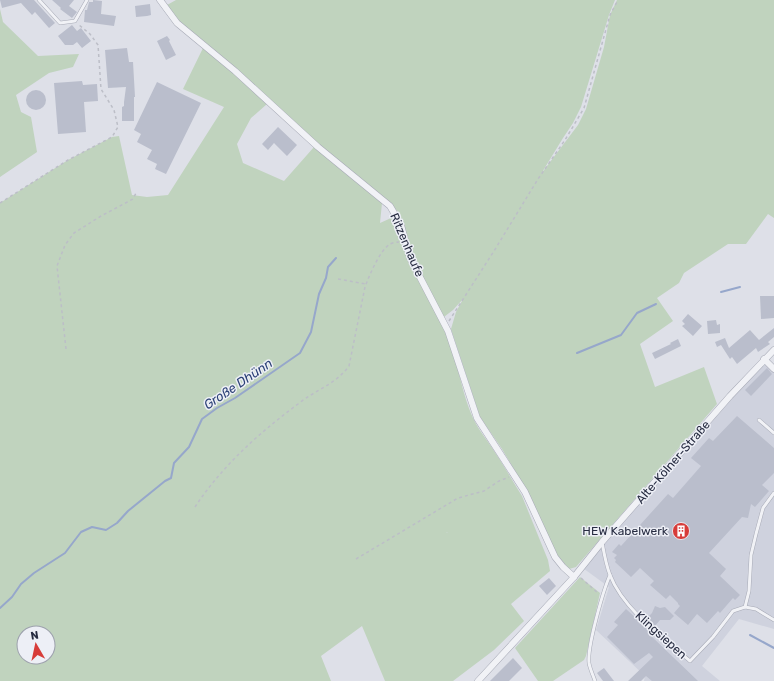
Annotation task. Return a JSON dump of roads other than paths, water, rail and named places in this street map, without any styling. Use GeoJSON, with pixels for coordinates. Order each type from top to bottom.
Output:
{"type":"FeatureCollection","features":[{"type":"Feature","properties":{"kind":"street","name":"Ritzenhaufe"},"geometry":{"type":"LineString","coordinates":[[160,0],[177,23],[235,71],[318,147],[390,206],[401,225],[410,258],[445,325],[477,418],[525,492],[555,557],[563,567],[575,576]]}},
{"type":"Feature","properties":{"kind":"street","name":"Alte-Kölner-Straße"},"geometry":{"type":"LineString","coordinates":[[575,576],[602,542],[764,359],[774,350]]}},
{"type":"Feature","properties":{"kind":"street"},"geometry":{"type":"LineString","coordinates":[[764,359],[774,369]]}},
{"type":"Feature","properties":{"kind":"street"},"geometry":{"type":"LineString","coordinates":[[478,681],[575,576]]}},
{"type":"Feature","properties":{"kind":"lane"},"geometry":{"type":"LineString","coordinates":[[38,0],[60,23],[75,22],[87,0]]}},
{"type":"Feature","properties":{"kind":"lane"},"geometry":{"type":"LineString","coordinates":[[760,420],[774,433]]}},
{"type":"Feature","properties":{"kind":"lane"},"geometry":{"type":"LineString","coordinates":[[774,493],[763,508],[756,534],[751,555],[749,591],[745,606],[756,609],[774,620]]}},
{"type":"Feature","properties":{"kind":"lane","name":"Klingsiepen"},"geometry":{"type":"LineString","coordinates":[[602,542],[610,575],[619,592],[641,620],[690,661],[713,637],[733,611],[745,606]]}},
{"type":"Feature","properties":{"kind":"lane"},"geometry":{"type":"LineString","coordinates":[[595,681],[589,663],[590,644],[603,598],[604,588],[610,575]]}},
{"type":"Feature","properties":{"kind":"waterway","name":"Große Dhünn"},"geometry":{"type":"LineString","coordinates":[[0,608],[12,597],[21,584],[34,573],[65,553],[81,532],[92,527],[106,530],[117,523],[128,511],[165,481],[171,478],[174,463],[189,447],[202,419],[300,353],[311,332],[319,294],[326,278],[328,267],[336,258]]}},
{"type":"Feature","properties":{"kind":"waterway"},"geometry":{"type":"LineString","coordinates":[[721,292],[740,287]]}},
{"type":"Feature","properties":{"kind":"waterway"},"geometry":{"type":"LineString","coordinates":[[577,353],[621,335],[637,313],[656,304]]}},
{"type":"Feature","properties":{"kind":"waterway"},"geometry":{"type":"LineString","coordinates":[[750,635],[774,648]]}},
{"type":"Feature","properties":{"kind":"place","name":"HEW Kabelwerk"},"geometry":{"type":"Point","coordinates":[681,531]}}]}
